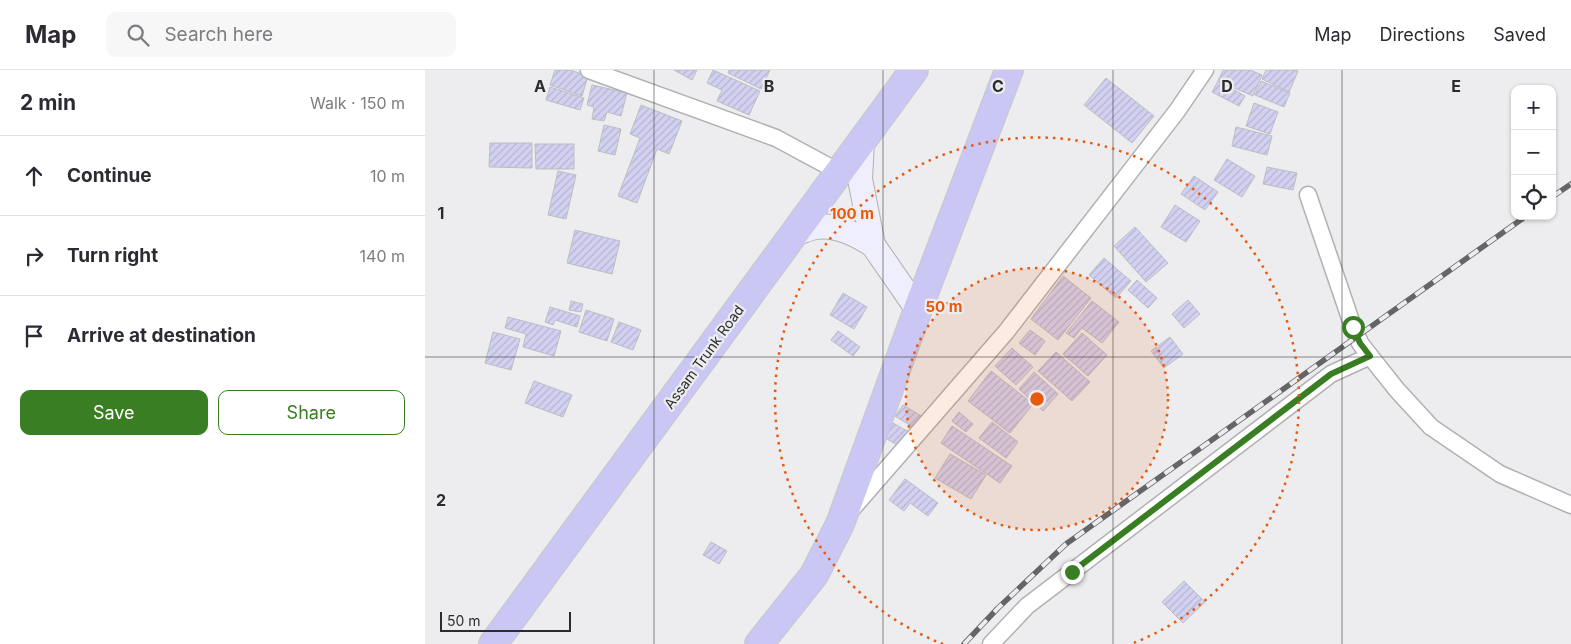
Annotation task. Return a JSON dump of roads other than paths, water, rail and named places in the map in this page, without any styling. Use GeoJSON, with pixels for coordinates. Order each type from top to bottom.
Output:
{"type":"FeatureCollection","features":[{"type":"Feature","properties":{"kind":"highway","name":"Assam Trunk Road"},"geometry":{"type":"LineString","coordinates":[[493,644],[914,70]]}},
{"type":"Feature","properties":{"kind":"highway"},"geometry":{"type":"LineString","coordinates":[[759,644],[814,575],[839,524],[1009,70]]}},
{"type":"Feature","properties":{"kind":"street"},"geometry":{"type":"LineString","coordinates":[[589,70],[776,138],[839,172]]}},
{"type":"Feature","properties":{"kind":"street"},"geometry":{"type":"LineString","coordinates":[[839,524],[1006,332],[1177,111],[1205,70]]}},
{"type":"Feature","properties":{"kind":"street"},"geometry":{"type":"LineString","coordinates":[[862,140],[860,179],[873,245],[918,310]]}},
{"type":"Feature","properties":{"kind":"street"},"geometry":{"type":"LineString","coordinates":[[1308,195],[1360,343],[1397,390],[1431,428],[1500,474],[1571,505]]}},
{"type":"Feature","properties":{"kind":"street"},"geometry":{"type":"LineString","coordinates":[[793,234],[817,227],[837,228],[858,236],[873,245]]}},
{"type":"Feature","properties":{"kind":"street"},"geometry":{"type":"LineString","coordinates":[[991,644],[1027,606],[1331,374],[1370,356]]}},
{"type":"Feature","properties":{"kind":"railway"},"geometry":{"type":"LineString","coordinates":[[1556,194],[1571,184]]}},
{"type":"Feature","properties":{"kind":"railway"},"geometry":{"type":"LineString","coordinates":[[964,644],[998,608],[1066,544],[1520,220]]}}]}
